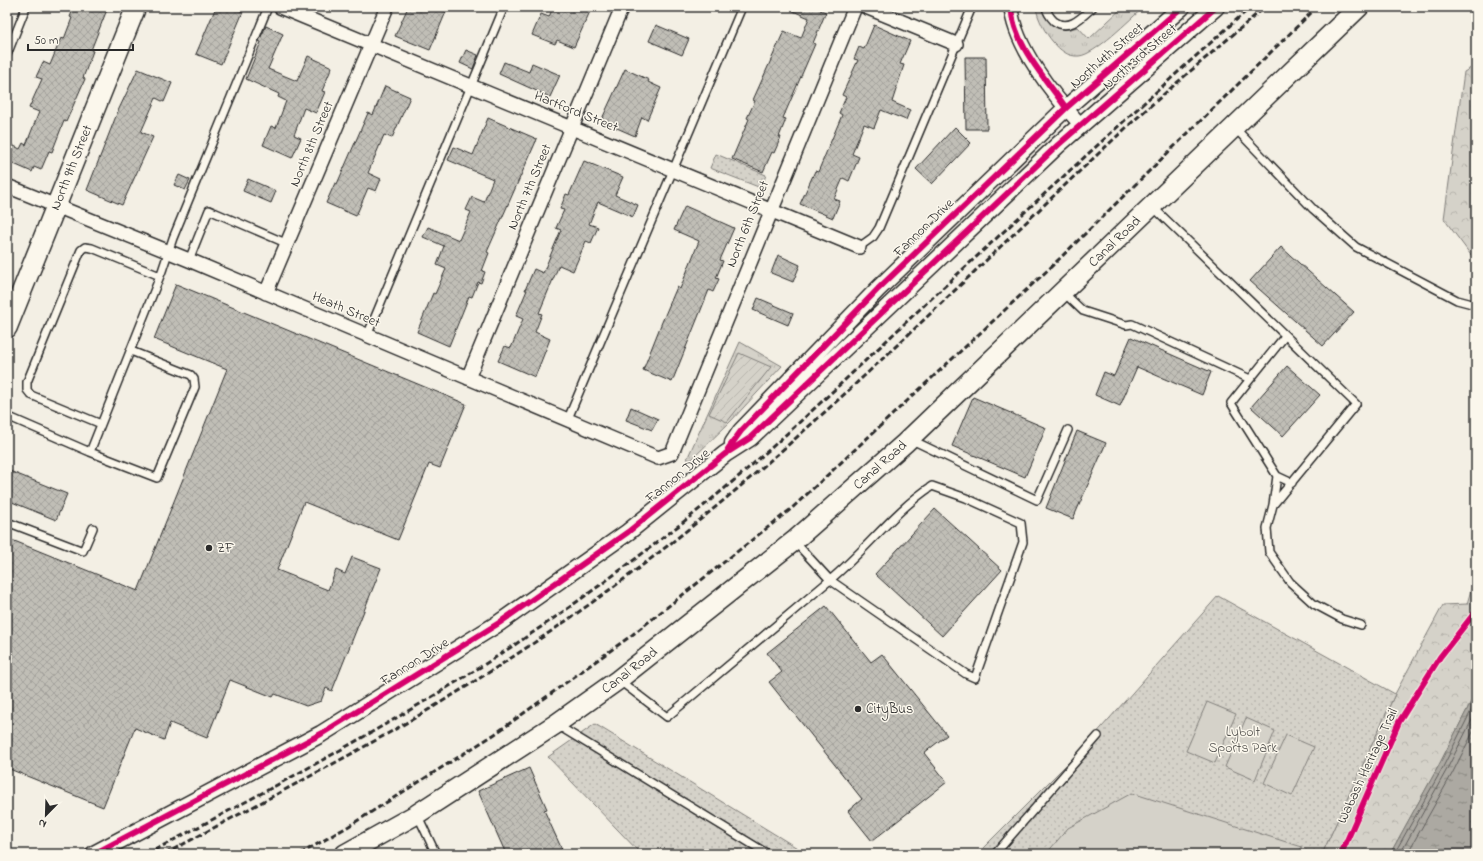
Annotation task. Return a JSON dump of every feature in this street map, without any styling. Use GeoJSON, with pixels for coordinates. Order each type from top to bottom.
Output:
{"type":"FeatureCollection","features":[{"type":"Feature","properties":{"kind":"main road","name":"North 9th Street"},"geometry":{"type":"LineString","coordinates":[[7,328],[136,7]]}},
{"type":"Feature","properties":{"kind":"main road","name":"Canal Road"},"geometry":{"type":"LineString","coordinates":[[345,854],[417,814],[556,724],[618,680],[794,541],[910,439],[1359,7]]}},
{"type":"Feature","properties":{"kind":"street","name":"Hartford Street"},"geometry":{"type":"LineString","coordinates":[[280,7],[859,247]]}},
{"type":"Feature","properties":{"kind":"street","name":"North 8th Street"},"geometry":{"type":"LineString","coordinates":[[266,294],[387,7]]}},
{"type":"Feature","properties":{"kind":"street","name":"North 7th Street"},"geometry":{"type":"LineString","coordinates":[[468,378],[622,7]]}},
{"type":"Feature","properties":{"kind":"street","name":"North 6th Street"},"geometry":{"type":"LineString","coordinates":[[672,453],[855,7]]}},
{"type":"Feature","properties":{"kind":"street"},"geometry":{"type":"LineString","coordinates":[[866,7],[956,44]]}},
{"type":"Feature","properties":{"kind":"street"},"geometry":{"type":"LineString","coordinates":[[1011,7],[1012,18],[1020,40],[1044,78],[1080,124]]}},
{"type":"Feature","properties":{"kind":"street","name":"North 4th Street"},"geometry":{"type":"LineString","coordinates":[[1066,108],[1182,7]]}},
{"type":"Feature","properties":{"kind":"street","name":"North 3rd Street"},"geometry":{"type":"LineString","coordinates":[[1080,124],[1216,7]]}},
{"type":"Feature","properties":{"kind":"street","name":"Fannon Drive"},"geometry":{"type":"LineString","coordinates":[[725,454],[741,430],[878,289],[1066,108]]}},
{"type":"Feature","properties":{"kind":"street","name":"Fannon Drive"},"geometry":{"type":"LineString","coordinates":[[94,854],[321,734],[499,623],[628,532],[725,454],[750,438],[1080,124]]}},
{"type":"Feature","properties":{"kind":"street","name":"Heath Street"},"geometry":{"type":"LineString","coordinates":[[7,186],[189,260],[266,294],[658,458],[672,453]]}},
{"type":"Feature","properties":{"kind":"lane"},"geometry":{"type":"LineString","coordinates":[[7,55],[26,7]]}},
{"type":"Feature","properties":{"kind":"lane"},"geometry":{"type":"LineString","coordinates":[[90,452],[160,276],[168,252],[268,7]]}},
{"type":"Feature","properties":{"kind":"lane"},"geometry":{"type":"LineString","coordinates":[[366,336],[504,7]]}},
{"type":"Feature","properties":{"kind":"lane"},"geometry":{"type":"LineString","coordinates":[[567,421],[742,7]]}},
{"type":"Feature","properties":{"kind":"lane"},"geometry":{"type":"LineString","coordinates":[[859,247],[873,237],[879,228],[972,7]]}},
{"type":"Feature","properties":{"kind":"lane"},"geometry":{"type":"LineString","coordinates":[[1046,7],[1050,18],[1057,23],[1066,25],[1076,22],[1093,7]]}},
{"type":"Feature","properties":{"kind":"lane"},"geometry":{"type":"LineString","coordinates":[[1234,127],[1313,208],[1356,247],[1457,300],[1476,304]]}},
{"type":"Feature","properties":{"kind":"lane"},"geometry":{"type":"LineString","coordinates":[[1152,206],[1356,404],[1273,505]]}},
{"type":"Feature","properties":{"kind":"lane"},"geometry":{"type":"LineString","coordinates":[[189,260],[209,210],[288,244]]}},
{"type":"Feature","properties":{"kind":"lane"},"geometry":{"type":"LineString","coordinates":[[101,424],[31,395],[27,390],[27,382],[81,250],[85,247],[92,248],[160,276]]}},
{"type":"Feature","properties":{"kind":"lane"},"geometry":{"type":"LineString","coordinates":[[1062,292],[1083,311],[1126,325],[1132,324],[1250,379]]}},
{"type":"Feature","properties":{"kind":"lane"},"geometry":{"type":"LineString","coordinates":[[1285,336],[1231,403],[1277,476],[1292,483]]}},
{"type":"Feature","properties":{"kind":"lane"},"geometry":{"type":"LineString","coordinates":[[7,416],[90,452],[157,478],[195,383],[191,375],[130,351]]}},
{"type":"Feature","properties":{"kind":"lane"},"geometry":{"type":"LineString","coordinates":[[910,439],[1037,500],[1068,430]]}},
{"type":"Feature","properties":{"kind":"lane"},"geometry":{"type":"LineString","coordinates":[[1277,476],[1273,505],[1267,528],[1269,552],[1290,582],[1314,604],[1342,619],[1361,625]]}},
{"type":"Feature","properties":{"kind":"lane"},"geometry":{"type":"LineString","coordinates":[[618,680],[667,717],[830,580],[847,566],[913,499],[932,486],[966,498],[1021,523],[1024,542],[975,678],[966,674],[830,580],[794,541]]}},
{"type":"Feature","properties":{"kind":"lane"},"geometry":{"type":"LineString","coordinates":[[7,522],[83,551],[93,528]]}},
{"type":"Feature","properties":{"kind":"lane"},"geometry":{"type":"LineString","coordinates":[[556,724],[768,854]]}},
{"type":"Feature","properties":{"kind":"lane"},"geometry":{"type":"LineString","coordinates":[[995,854],[1098,736]]}},
{"type":"Feature","properties":{"kind":"lane"},"geometry":{"type":"LineString","coordinates":[[417,814],[436,854]]}},
{"type":"Feature","properties":{"kind":"green space"},"geometry":{"type":"Polygon","coordinates":[[[1036,7],[1041,7],[1044,15],[1056,27],[1071,29],[1078,27],[1089,39],[1123,7],[1144,7],[1094,50],[1086,54],[1075,56],[1061,50],[1050,39],[1040,21],[1036,7]]]}},
{"type":"Feature","properties":{"kind":"green space"},"geometry":{"type":"Polygon","coordinates":[[[1476,65],[1476,262],[1444,219],[1464,72],[1476,65]]]}},
{"type":"Feature","properties":{"kind":"green space"},"geometry":{"type":"Polygon","coordinates":[[[716,154],[766,175],[761,188],[710,168],[716,154]]]}},
{"type":"Feature","properties":{"kind":"green space"},"geometry":{"type":"Polygon","coordinates":[[[740,342],[782,366],[731,421],[691,460],[687,459],[740,342]]]}},
{"type":"Feature","properties":{"kind":"green space"},"geometry":{"type":"Polygon","coordinates":[[[739,353],[771,367],[727,422],[709,414],[739,353]]]}},
{"type":"Feature","properties":{"kind":"green space"},"geometry":{"type":"Polygon","coordinates":[[[1476,572],[1476,692],[1438,767],[1390,854],[1322,854],[1395,694],[1443,605],[1467,604],[1476,572]]]}},
{"type":"Feature","properties":{"kind":"green space","name":"Lybolt Sports Park"},"geometry":{"type":"Polygon","coordinates":[[[1218,596],[1395,694],[1322,854],[977,854],[1086,745],[1218,596]]]}},
{"type":"Feature","properties":{"kind":"green space"},"geometry":{"type":"Polygon","coordinates":[[[1207,702],[1236,714],[1215,763],[1186,751],[1207,702]]]}},
{"type":"Feature","properties":{"kind":"green space"},"geometry":{"type":"Polygon","coordinates":[[[1246,718],[1275,731],[1255,780],[1225,767],[1246,718]]]}},
{"type":"Feature","properties":{"kind":"green space"},"geometry":{"type":"Polygon","coordinates":[[[595,724],[807,854],[641,854],[548,757],[595,724]]]}},
{"type":"Feature","properties":{"kind":"green space"},"geometry":{"type":"Polygon","coordinates":[[[1286,735],[1314,747],[1292,796],[1264,783],[1286,735]]]}},
{"type":"Feature","properties":{"kind":"green space"},"geometry":{"type":"Polygon","coordinates":[[[1132,793],[1302,847],[1297,854],[1046,854],[1068,828],[1132,793]]]}},
{"type":"Feature","properties":{"kind":"water"},"geometry":{"type":"Polygon","coordinates":[[[1476,692],[1476,854],[1390,854],[1438,767],[1476,692]]]}},
{"type":"Feature","properties":{"kind":"building"},"geometry":{"type":"Polygon","coordinates":[[[74,7],[108,7],[91,50],[93,51],[83,78],[85,79],[66,122],[64,121],[52,152],[49,151],[41,170],[34,167],[32,172],[7,161],[7,157],[12,145],[20,149],[23,143],[26,145],[39,112],[29,108],[42,79],[36,77],[43,62],[50,65],[61,38],[64,39],[72,18],[70,17],[74,7]]]}},
{"type":"Feature","properties":{"kind":"building"},"geometry":{"type":"Polygon","coordinates":[[[216,7],[230,7],[243,12],[221,64],[196,54],[216,7]]]}},
{"type":"Feature","properties":{"kind":"building"},"geometry":{"type":"Polygon","coordinates":[[[408,7],[448,7],[430,50],[395,36],[408,7]]]}},
{"type":"Feature","properties":{"kind":"building"},"geometry":{"type":"Polygon","coordinates":[[[553,7],[592,7],[574,47],[557,40],[555,44],[532,35],[541,14],[549,17],[553,7]]]}},
{"type":"Feature","properties":{"kind":"building"},"geometry":{"type":"Polygon","coordinates":[[[784,7],[822,7],[820,10],[826,12],[813,43],[815,44],[783,118],[786,119],[779,137],[781,137],[763,172],[732,159],[749,119],[747,118],[755,101],[753,100],[784,31],[801,38],[809,18],[784,7]]]}},
{"type":"Feature","properties":{"kind":"building"},"geometry":{"type":"Polygon","coordinates":[[[656,25],[689,39],[682,55],[649,41],[656,25]]]}},
{"type":"Feature","properties":{"kind":"building"},"geometry":{"type":"Polygon","coordinates":[[[874,25],[910,41],[900,64],[904,65],[892,102],[910,110],[906,120],[881,110],[874,128],[864,124],[852,154],[859,157],[849,181],[843,178],[834,199],[840,201],[833,218],[800,204],[815,171],[818,172],[842,115],[839,113],[846,97],[842,95],[858,60],[854,59],[859,47],[864,49],[874,25]]]}},
{"type":"Feature","properties":{"kind":"building"},"geometry":{"type":"Polygon","coordinates":[[[266,26],[283,34],[268,69],[297,81],[308,56],[332,67],[322,91],[325,92],[316,113],[304,108],[294,135],[301,138],[292,158],[263,145],[271,126],[276,128],[286,101],[278,97],[279,94],[246,79],[261,42],[259,41],[266,26]]]}},
{"type":"Feature","properties":{"kind":"building"},"geometry":{"type":"Polygon","coordinates":[[[466,50],[478,55],[473,69],[460,63],[466,50]]]}},
{"type":"Feature","properties":{"kind":"building"},"geometry":{"type":"Polygon","coordinates":[[[965,57],[986,57],[987,129],[966,129],[965,57]]]}},
{"type":"Feature","properties":{"kind":"building"},"geometry":{"type":"Polygon","coordinates":[[[504,62],[529,72],[532,63],[560,75],[550,97],[499,74],[504,62]]]}},
{"type":"Feature","properties":{"kind":"building"},"geometry":{"type":"Polygon","coordinates":[[[138,69],[172,83],[164,102],[156,98],[141,132],[153,137],[122,205],[87,190],[118,111],[138,69]]]}},
{"type":"Feature","properties":{"kind":"building"},"geometry":{"type":"Polygon","coordinates":[[[625,69],[649,80],[648,82],[661,88],[647,120],[642,117],[635,136],[601,121],[625,69]]]}},
{"type":"Feature","properties":{"kind":"building"},"geometry":{"type":"Polygon","coordinates":[[[385,86],[410,97],[392,138],[384,135],[368,173],[381,179],[376,191],[368,188],[356,216],[326,203],[335,183],[337,184],[368,113],[373,115],[385,86]]]}},
{"type":"Feature","properties":{"kind":"building"},"geometry":{"type":"Polygon","coordinates":[[[488,118],[537,139],[487,252],[489,253],[482,271],[485,272],[481,283],[478,282],[472,297],[469,296],[449,346],[417,332],[433,293],[435,294],[446,269],[437,265],[444,246],[423,237],[428,227],[459,240],[471,212],[466,210],[472,197],[484,202],[493,179],[448,160],[454,147],[473,155],[488,118]]]}},
{"type":"Feature","properties":{"kind":"building"},"geometry":{"type":"Polygon","coordinates":[[[955,127],[971,143],[932,184],[916,169],[955,127]]]}},
{"type":"Feature","properties":{"kind":"building"},"geometry":{"type":"Polygon","coordinates":[[[584,161],[623,177],[615,195],[638,205],[633,217],[598,202],[589,224],[598,227],[591,243],[586,241],[573,271],[559,265],[539,313],[542,314],[535,332],[550,339],[535,377],[498,361],[505,346],[511,348],[523,319],[516,316],[527,290],[525,290],[534,269],[543,273],[561,230],[556,228],[564,210],[560,209],[566,194],[569,195],[584,161]]]}},
{"type":"Feature","properties":{"kind":"building"},"geometry":{"type":"Polygon","coordinates":[[[179,175],[190,180],[185,190],[174,185],[179,175]]]}},
{"type":"Feature","properties":{"kind":"building"},"geometry":{"type":"Polygon","coordinates":[[[248,179],[276,191],[271,203],[243,191],[248,179]]]}},
{"type":"Feature","properties":{"kind":"building"},"geometry":{"type":"Polygon","coordinates":[[[685,206],[734,228],[720,260],[723,261],[716,278],[719,279],[713,292],[709,290],[672,382],[643,370],[677,287],[680,289],[699,241],[674,230],[685,206]]]}},
{"type":"Feature","properties":{"kind":"building"},"geometry":{"type":"Polygon","coordinates":[[[1281,247],[1354,312],[1323,346],[1250,281],[1281,247]]]}},
{"type":"Feature","properties":{"kind":"building"},"geometry":{"type":"Polygon","coordinates":[[[778,255],[800,265],[793,282],[771,273],[778,255]]]}},
{"type":"Feature","properties":{"kind":"building","name":"ZF"},"geometry":{"type":"Polygon","coordinates":[[[176,284],[466,404],[440,468],[429,464],[398,540],[304,502],[277,570],[328,590],[336,570],[345,574],[352,557],[381,568],[332,691],[326,688],[321,701],[306,706],[275,694],[273,697],[230,680],[207,738],[170,723],[164,740],[135,728],[103,807],[7,768],[7,538],[138,591],[227,369],[154,339],[176,284]]]}},
{"type":"Feature","properties":{"kind":"building"},"geometry":{"type":"Polygon","coordinates":[[[758,298],[793,313],[788,325],[753,310],[758,298]]]}},
{"type":"Feature","properties":{"kind":"building"},"geometry":{"type":"Polygon","coordinates":[[[1131,337],[1211,372],[1202,395],[1137,367],[1120,406],[1095,395],[1104,372],[1114,376],[1131,337]]]}},
{"type":"Feature","properties":{"kind":"building"},"geometry":{"type":"Polygon","coordinates":[[[1287,366],[1320,395],[1283,436],[1251,407],[1287,366]]]}},
{"type":"Feature","properties":{"kind":"building"},"geometry":{"type":"Polygon","coordinates":[[[973,397],[1046,428],[1025,477],[952,446],[973,397]]]}},
{"type":"Feature","properties":{"kind":"building"},"geometry":{"type":"Polygon","coordinates":[[[631,407],[658,419],[652,430],[626,420],[631,407]]]}},
{"type":"Feature","properties":{"kind":"building"},"geometry":{"type":"Polygon","coordinates":[[[1077,431],[1106,443],[1073,519],[1046,508],[1077,431]]]}},
{"type":"Feature","properties":{"kind":"building"},"geometry":{"type":"Polygon","coordinates":[[[7,470],[67,494],[56,520],[7,500],[7,470]]]}},
{"type":"Feature","properties":{"kind":"building"},"geometry":{"type":"Polygon","coordinates":[[[935,509],[1002,570],[942,636],[875,574],[935,509]]]}},
{"type":"Feature","properties":{"kind":"building","name":"CityBus"},"geometry":{"type":"Polygon","coordinates":[[[826,606],[871,662],[882,654],[947,735],[924,753],[947,782],[872,841],[848,811],[862,799],[769,682],[782,672],[767,653],[826,606]]]}},
{"type":"Feature","properties":{"kind":"building"},"geometry":{"type":"Polygon","coordinates":[[[529,768],[547,809],[544,810],[564,854],[506,854],[478,791],[529,768]]]}},
{"type":"Feature","properties":{"kind":"railway"},"geometry":{"type":"LineString","coordinates":[[147,854],[261,794],[448,687],[506,651],[591,592],[646,551],[737,478],[768,451],[1084,157],[1251,7]]}},
{"type":"Feature","properties":{"kind":"railway"},"geometry":{"type":"LineString","coordinates":[[165,854],[360,749],[453,695],[551,632],[644,564],[770,461],[891,351],[1127,127],[1265,7]]}},
{"type":"Feature","properties":{"kind":"railway"},"geometry":{"type":"LineString","coordinates":[[300,854],[349,826],[495,734],[632,635],[791,509],[1051,267],[1317,7]]}},
{"type":"Feature","properties":{"kind":"cycle path"},"geometry":{"type":"LineString","coordinates":[[1011,7],[1013,21],[1024,48],[1040,73],[1066,108]]}},
{"type":"Feature","properties":{"kind":"cycle path"},"geometry":{"type":"LineString","coordinates":[[728,449],[741,431],[878,289],[1066,108],[1182,7]]}},
{"type":"Feature","properties":{"kind":"cycle path"},"geometry":{"type":"LineString","coordinates":[[94,854],[321,734],[499,623],[628,532],[725,454],[750,438],[1058,145],[1216,7]]}},
{"type":"Feature","properties":{"kind":"cycle path","name":"Wabash Heritage Trail"},"geometry":{"type":"LineString","coordinates":[[1341,854],[1399,722],[1440,657],[1476,611]]}},
{"type":"Feature","properties":{"kind":"place","name":"ZF"},"geometry":{"type":"Point","coordinates":[209,548]}},
{"type":"Feature","properties":{"kind":"place","name":"CityBus"},"geometry":{"type":"Point","coordinates":[858,709]}}]}
